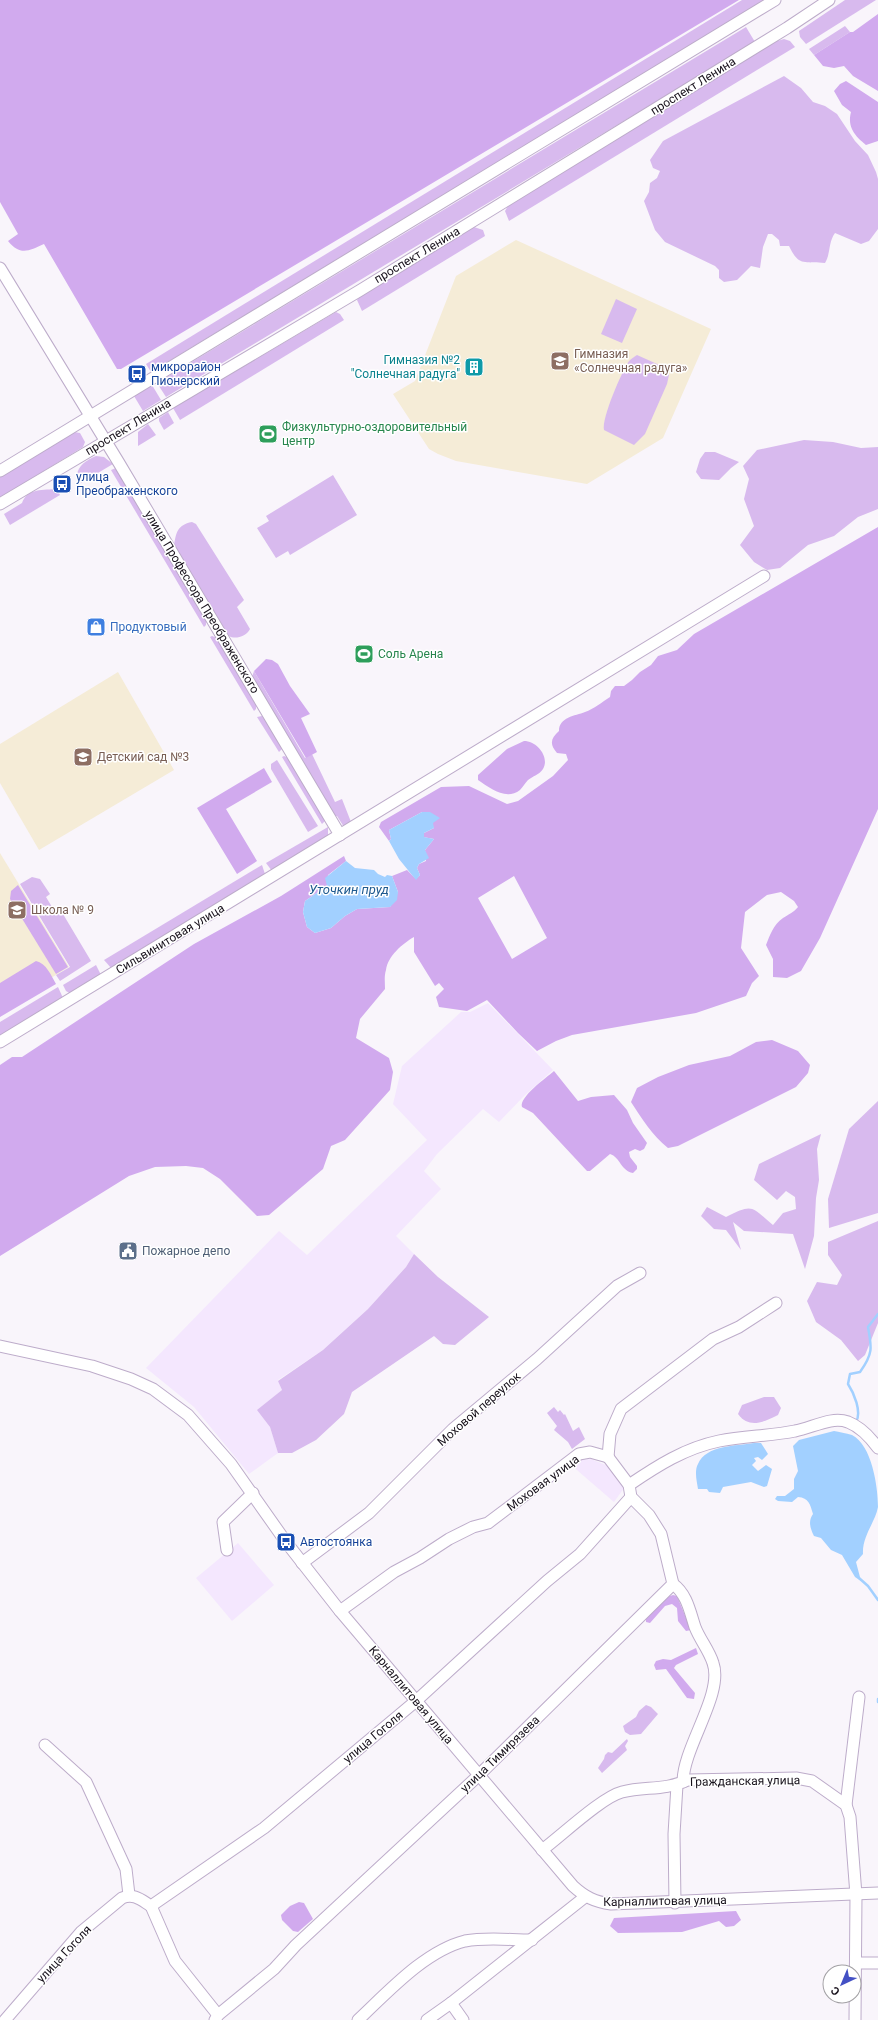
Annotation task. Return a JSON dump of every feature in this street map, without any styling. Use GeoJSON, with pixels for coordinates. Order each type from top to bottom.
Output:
{"type":"FeatureCollection","features":[{"type":"Feature","properties":{"kind":"street"},"geometry":{"type":"LineString","coordinates":[[0,472],[775,0]]}},
{"type":"Feature","properties":{"kind":"street","name":"проспект Ленина"},"geometry":{"type":"LineString","coordinates":[[0,504],[359,291],[781,32],[829,0]]}},
{"type":"Feature","properties":{"kind":"street","name":"улица Профессора Преображенского"},"geometry":{"type":"LineString","coordinates":[[0,268],[106,440],[340,835]]}},
{"type":"Feature","properties":{"kind":"street","name":"Сильвинитовая улица"},"geometry":{"type":"LineString","coordinates":[[0,1042],[764,576]]}},
{"type":"Feature","properties":{"kind":"street","name":"Моховой переулок"},"geometry":{"type":"LineString","coordinates":[[302,1563],[369,1513],[453,1429],[537,1359],[617,1286],[640,1273]]}},
{"type":"Feature","properties":{"kind":"street"},"geometry":{"type":"LineString","coordinates":[[675,1903],[674,1834],[680,1784],[685,1763],[715,1683],[713,1663],[700,1639],[684,1596],[674,1584],[661,1534],[649,1515],[631,1497],[629,1485],[608,1457],[610,1434],[621,1410],[714,1339],[739,1327],[776,1303]]}},
{"type":"Feature","properties":{"kind":"street","name":"Карналлитовая улица"},"geometry":{"type":"LineString","coordinates":[[0,1346],[92,1366],[131,1379],[152,1389],[180,1408],[225,1455],[302,1563],[340,1611],[478,1776],[585,1897],[599,1903],[611,1904],[675,1903],[878,1893]]}},
{"type":"Feature","properties":{"kind":"street"},"geometry":{"type":"LineString","coordinates":[[629,1485],[673,1457],[697,1447],[755,1435],[796,1431],[830,1421],[848,1422],[859,1428],[869,1436],[878,1448]]}},
{"type":"Feature","properties":{"kind":"street","name":"Моховая улица"},"geometry":{"type":"LineString","coordinates":[[340,1611],[394,1572],[420,1558],[449,1539],[473,1527],[488,1523],[579,1454],[590,1452],[608,1457]]}},
{"type":"Feature","properties":{"kind":"street"},"geometry":{"type":"LineString","coordinates":[[227,1550],[224,1522],[253,1493]]}},
{"type":"Feature","properties":{"kind":"street","name":"улица Гоголя"},"geometry":{"type":"LineString","coordinates":[[151,1906],[264,1828],[416,1701],[547,1581],[580,1554],[631,1497]]}},
{"type":"Feature","properties":{"kind":"street","name":"улица Тимирязева"},"geometry":{"type":"LineString","coordinates":[[216,2017],[274,1969],[296,1945],[478,1776],[674,1584]]}},
{"type":"Feature","properties":{"kind":"street"},"geometry":{"type":"LineString","coordinates":[[855,2020],[856,1895],[850,1817],[846,1805],[859,1697]]}},
{"type":"Feature","properties":{"kind":"street"},"geometry":{"type":"LineString","coordinates":[[45,1744],[86,1782],[126,1869],[129,1895],[137,1897],[151,1906],[175,1961],[216,2017]]}},
{"type":"Feature","properties":{"kind":"street","name":"Гражданская улица"},"geometry":{"type":"LineString","coordinates":[[542,1850],[609,1798],[622,1792],[680,1784],[688,1780],[796,1778],[812,1781],[846,1805]]}},
{"type":"Feature","properties":{"kind":"street","name":"улица Гоголя"},"geometry":{"type":"LineString","coordinates":[[5,2020],[81,1932],[122,1898],[129,1895]]}},
{"type":"Feature","properties":{"kind":"street"},"geometry":{"type":"LineString","coordinates":[[427,2020],[532,1940],[585,1897]]}},
{"type":"Feature","properties":{"kind":"street"},"geometry":{"type":"LineString","coordinates":[[358,2020],[420,1965],[450,1946],[482,1939],[532,1940]]}},
{"type":"Feature","properties":{"kind":"street"},"geometry":{"type":"LineString","coordinates":[[856,1963],[878,1963]]}},
{"type":"Feature","properties":{"kind":"street"},"geometry":{"type":"LineString","coordinates":[[451,2003],[463,2020]]}},
{"type":"Feature","properties":{"kind":"shaded area"},"geometry":{"type":"Polygon","coordinates":[[[0,0],[739,0],[121,369],[117,369],[44,244],[34,249],[25,251],[17,249],[8,241],[18,234],[0,202],[0,0]]]}},
{"type":"Feature","properties":{"kind":"shaded area"},"geometry":{"type":"Polygon","coordinates":[[[742,0],[767,0],[151,372],[146,364],[742,0]]]}},
{"type":"Feature","properties":{"kind":"shaded area"},"geometry":{"type":"Polygon","coordinates":[[[845,0],[876,0],[806,44],[800,37],[799,31],[845,0]]]}},
{"type":"Feature","properties":{"kind":"shaded area"},"geometry":{"type":"Polygon","coordinates":[[[878,14],[878,91],[853,76],[844,66],[834,68],[823,66],[814,55],[850,32],[853,32],[878,14]]]}},
{"type":"Feature","properties":{"kind":"shaded area"},"geometry":{"type":"Polygon","coordinates":[[[845,26],[850,32],[814,55],[809,49],[845,26]]]}},
{"type":"Feature","properties":{"kind":"shaded area"},"geometry":{"type":"Polygon","coordinates":[[[746,27],[755,42],[166,397],[157,383],[746,27]]]}},
{"type":"Feature","properties":{"kind":"shaded area"},"geometry":{"type":"Polygon","coordinates":[[[784,39],[790,41],[795,47],[509,221],[505,211],[508,206],[774,42],[784,39]]]}},
{"type":"Feature","properties":{"kind":"shaded area"},"geometry":{"type":"Polygon","coordinates":[[[784,76],[801,88],[813,102],[825,106],[837,114],[855,141],[868,155],[878,179],[878,229],[869,241],[861,244],[835,233],[831,240],[825,263],[803,262],[799,260],[789,246],[780,246],[779,240],[772,234],[768,234],[763,247],[760,268],[751,266],[737,280],[724,282],[719,278],[719,270],[715,266],[665,242],[655,230],[644,201],[649,192],[650,183],[657,178],[660,171],[653,168],[650,160],[663,141],[784,76]]]}},
{"type":"Feature","properties":{"kind":"shaded area"},"geometry":{"type":"Polygon","coordinates":[[[846,81],[878,102],[878,141],[866,145],[855,135],[850,122],[851,112],[842,105],[834,91],[840,84],[846,81]]]}},
{"type":"Feature","properties":{"kind":"shaded area"},"geometry":{"type":"Polygon","coordinates":[[[474,227],[483,230],[485,236],[362,311],[357,300],[360,296],[474,227]]]}},
{"type":"Feature","properties":{"kind":"shaded area","name":"Гимназия «Солнечная радуга»"},"geometry":{"type":"Polygon","coordinates":[[[516,240],[711,329],[663,438],[587,484],[456,461],[438,454],[429,449],[393,394],[415,381],[456,276],[516,240]]]}},
{"type":"Feature","properties":{"kind":"shaded area"},"geometry":{"type":"Polygon","coordinates":[[[616,299],[637,309],[622,343],[601,334],[616,299]]]}},
{"type":"Feature","properties":{"kind":"shaded area"},"geometry":{"type":"Polygon","coordinates":[[[336,312],[340,314],[344,320],[180,420],[173,408],[336,312]]]}},
{"type":"Feature","properties":{"kind":"shaded area"},"geometry":{"type":"Polygon","coordinates":[[[637,355],[666,368],[669,375],[667,384],[645,434],[634,445],[604,430],[604,424],[609,406],[622,374],[629,361],[637,355]]]}},
{"type":"Feature","properties":{"kind":"shaded area"},"geometry":{"type":"Polygon","coordinates":[[[152,385],[161,400],[143,411],[134,396],[152,385]]]}},
{"type":"Feature","properties":{"kind":"shaded area"},"geometry":{"type":"Polygon","coordinates":[[[168,412],[174,423],[164,430],[159,418],[168,412]]]}},
{"type":"Feature","properties":{"kind":"shaded area"},"geometry":{"type":"Polygon","coordinates":[[[148,424],[156,435],[138,446],[138,432],[148,424]]]}},
{"type":"Feature","properties":{"kind":"shaded area"},"geometry":{"type":"Polygon","coordinates":[[[74,432],[80,433],[85,442],[83,447],[0,498],[0,477],[74,432]]]}},
{"type":"Feature","properties":{"kind":"shaded area"},"geometry":{"type":"Polygon","coordinates":[[[804,440],[833,442],[861,448],[878,447],[878,509],[858,517],[834,536],[808,545],[780,568],[767,570],[754,562],[740,545],[754,526],[744,499],[749,479],[743,466],[757,450],[804,440]]]}},
{"type":"Feature","properties":{"kind":"shaded area"},"geometry":{"type":"Polygon","coordinates":[[[705,452],[715,452],[739,462],[719,480],[701,479],[696,472],[700,459],[705,452]]]}},
{"type":"Feature","properties":{"kind":"shaded area"},"geometry":{"type":"Polygon","coordinates":[[[96,456],[104,457],[113,464],[81,483],[77,475],[79,468],[86,461],[96,456]]]}},
{"type":"Feature","properties":{"kind":"shaded area"},"geometry":{"type":"Polygon","coordinates":[[[116,468],[206,620],[206,625],[204,627],[111,470],[116,468]]]}},
{"type":"Feature","properties":{"kind":"shaded area"},"geometry":{"type":"Polygon","coordinates":[[[333,475],[357,515],[290,555],[288,551],[276,558],[257,528],[269,521],[266,516],[333,475]]]}},
{"type":"Feature","properties":{"kind":"shaded area"},"geometry":{"type":"Polygon","coordinates":[[[57,489],[60,495],[10,525],[4,514],[22,503],[24,498],[32,492],[57,489]]]}},
{"type":"Feature","properties":{"kind":"shaded area"},"geometry":{"type":"Polygon","coordinates":[[[192,522],[196,524],[244,600],[237,607],[250,629],[244,635],[234,638],[229,636],[174,546],[180,527],[192,522]]]}},
{"type":"Feature","properties":{"kind":"shaded area"},"geometry":{"type":"Polygon","coordinates":[[[878,527],[878,809],[820,938],[801,971],[787,978],[773,977],[773,959],[766,945],[772,930],[777,924],[798,907],[794,901],[781,892],[767,895],[745,912],[741,948],[759,976],[752,983],[746,996],[696,1013],[572,1035],[537,1051],[487,1000],[467,1011],[439,1007],[436,997],[444,989],[439,983],[435,986],[414,952],[414,937],[400,947],[387,965],[385,989],[360,1019],[356,1038],[389,1058],[393,1072],[390,1090],[345,1140],[331,1146],[323,1169],[269,1215],[257,1216],[220,1179],[203,1168],[186,1166],[155,1167],[129,1176],[0,1256],[0,1065],[12,1057],[22,1057],[194,944],[281,896],[344,856],[346,861],[328,875],[327,886],[305,901],[303,912],[307,927],[315,933],[331,928],[345,916],[357,909],[390,907],[398,892],[392,876],[407,870],[416,879],[420,875],[417,868],[419,864],[426,861],[425,850],[434,839],[423,837],[424,833],[434,828],[422,812],[389,830],[391,839],[389,841],[379,827],[381,822],[441,787],[469,786],[507,804],[518,801],[553,776],[568,760],[566,754],[557,753],[554,750],[552,744],[554,736],[559,731],[560,726],[565,720],[588,711],[610,697],[611,691],[615,686],[624,686],[640,672],[651,665],[658,656],[677,650],[694,634],[878,527]],[[514,876],[478,898],[512,959],[547,938],[514,876]]]}},
{"type":"Feature","properties":{"kind":"shaded area"},"geometry":{"type":"Polygon","coordinates":[[[212,636],[217,638],[256,703],[256,709],[254,711],[210,637],[212,636]]]}},
{"type":"Feature","properties":{"kind":"shaded area"},"geometry":{"type":"Polygon","coordinates":[[[266,659],[272,660],[278,664],[290,686],[310,714],[301,718],[317,752],[306,758],[254,671],[266,659]]]}},
{"type":"Feature","properties":{"kind":"shaded area"},"geometry":{"type":"Polygon","coordinates":[[[254,671],[305,758],[312,754],[335,802],[342,799],[351,822],[344,827],[337,816],[335,816],[252,677],[254,671]]]}},
{"type":"Feature","properties":{"kind":"shaded area","name":"Детский сад №3"},"geometry":{"type":"Polygon","coordinates":[[[118,672],[174,770],[39,850],[0,783],[0,744],[118,672]]]}},
{"type":"Feature","properties":{"kind":"shaded area"},"geometry":{"type":"Polygon","coordinates":[[[262,716],[282,745],[282,749],[279,752],[257,717],[262,716]]]}},
{"type":"Feature","properties":{"kind":"shaded area"},"geometry":{"type":"Polygon","coordinates":[[[524,741],[533,744],[541,750],[545,764],[543,769],[528,780],[520,790],[515,793],[504,794],[493,790],[478,780],[478,775],[507,749],[524,741]]]}},
{"type":"Feature","properties":{"kind":"shaded area"},"geometry":{"type":"Polygon","coordinates":[[[284,756],[289,758],[326,820],[322,824],[282,757],[284,756]]]}},
{"type":"Feature","properties":{"kind":"shaded area"},"geometry":{"type":"Polygon","coordinates":[[[277,760],[318,826],[308,832],[271,769],[271,764],[277,760]]]}},
{"type":"Feature","properties":{"kind":"shaded area"},"geometry":{"type":"Polygon","coordinates":[[[264,768],[272,782],[226,809],[257,861],[237,874],[197,808],[264,768]]]}},
{"type":"Feature","properties":{"kind":"shaded area"},"geometry":{"type":"Polygon","coordinates":[[[328,827],[328,837],[272,871],[266,863],[328,827]]]}},
{"type":"Feature","properties":{"kind":"shaded area","name":"Школа № 9"},"geometry":{"type":"Polygon","coordinates":[[[0,853],[69,967],[0,1009],[0,853]]]}},
{"type":"Feature","properties":{"kind":"shaded area"},"geometry":{"type":"Polygon","coordinates":[[[262,865],[265,874],[112,969],[104,960],[262,865]]]}},
{"type":"Feature","properties":{"kind":"shaded area"},"geometry":{"type":"Polygon","coordinates":[[[32,877],[40,879],[50,894],[46,897],[55,912],[60,909],[91,961],[60,981],[56,975],[70,967],[20,884],[32,877]]]}},
{"type":"Feature","properties":{"kind":"shaded area"},"geometry":{"type":"Polygon","coordinates":[[[18,885],[68,967],[56,974],[10,899],[11,891],[18,885]]]}},
{"type":"Feature","properties":{"kind":"shaded area"},"geometry":{"type":"Polygon","coordinates":[[[36,961],[43,964],[56,984],[0,1017],[0,983],[36,961]]]}},
{"type":"Feature","properties":{"kind":"shaded area"},"geometry":{"type":"Polygon","coordinates":[[[96,965],[101,975],[71,994],[66,991],[63,985],[96,965]]]}},
{"type":"Feature","properties":{"kind":"shaded area"},"geometry":{"type":"Polygon","coordinates":[[[58,987],[63,998],[0,1038],[0,1022],[58,987]]]}},
{"type":"Feature","properties":{"kind":"shaded area"},"geometry":{"type":"Polygon","coordinates":[[[488,1003],[553,1070],[524,1096],[499,1122],[483,1109],[437,1154],[424,1171],[441,1189],[396,1236],[414,1254],[406,1267],[368,1309],[323,1350],[278,1380],[282,1390],[258,1410],[270,1427],[278,1453],[249,1474],[194,1407],[146,1368],[279,1231],[307,1255],[427,1140],[393,1104],[402,1066],[461,1012],[470,1012],[488,1003]]]}},
{"type":"Feature","properties":{"kind":"shaded area"},"geometry":{"type":"Polygon","coordinates":[[[772,1040],[798,1051],[810,1065],[808,1073],[796,1087],[678,1146],[668,1148],[662,1143],[631,1102],[637,1088],[658,1077],[689,1065],[730,1056],[756,1042],[772,1040]]]}},
{"type":"Feature","properties":{"kind":"shaded area"},"geometry":{"type":"Polygon","coordinates":[[[554,1071],[578,1101],[591,1097],[614,1095],[627,1110],[633,1123],[647,1143],[644,1149],[640,1151],[635,1149],[629,1152],[630,1157],[637,1166],[637,1169],[633,1173],[626,1170],[616,1158],[610,1154],[590,1171],[587,1171],[533,1113],[522,1107],[522,1103],[529,1093],[554,1071]]]}},
{"type":"Feature","properties":{"kind":"shaded area"},"geometry":{"type":"Polygon","coordinates":[[[878,1101],[878,1213],[829,1228],[828,1199],[849,1129],[878,1101]]]}},
{"type":"Feature","properties":{"kind":"shaded area"},"geometry":{"type":"Polygon","coordinates":[[[821,1134],[817,1149],[819,1180],[816,1198],[814,1236],[805,1269],[793,1234],[744,1231],[733,1222],[741,1250],[726,1230],[714,1229],[701,1216],[707,1207],[726,1217],[742,1210],[752,1209],[773,1225],[783,1213],[796,1209],[795,1197],[786,1191],[777,1200],[754,1180],[759,1164],[821,1134]]]}},
{"type":"Feature","properties":{"kind":"shaded area"},"geometry":{"type":"Polygon","coordinates":[[[878,1221],[878,1323],[865,1355],[858,1361],[841,1340],[816,1322],[807,1301],[817,1282],[837,1285],[842,1275],[828,1255],[828,1242],[878,1221]]]}},
{"type":"Feature","properties":{"kind":"shaded area"},"geometry":{"type":"Polygon","coordinates":[[[414,1254],[438,1277],[489,1317],[455,1345],[443,1344],[434,1336],[352,1392],[344,1414],[316,1440],[292,1453],[278,1453],[270,1427],[257,1410],[282,1390],[278,1381],[323,1350],[368,1309],[406,1267],[414,1254]]]}},
{"type":"Feature","properties":{"kind":"shaded area"},"geometry":{"type":"Polygon","coordinates":[[[764,1397],[774,1397],[781,1408],[778,1415],[757,1423],[752,1423],[742,1419],[738,1414],[742,1405],[764,1397]]]}},
{"type":"Feature","properties":{"kind":"shaded area"},"geometry":{"type":"Polygon","coordinates":[[[554,1407],[558,1412],[560,1410],[564,1415],[565,1414],[573,1431],[579,1427],[585,1439],[572,1449],[568,1442],[554,1430],[557,1426],[547,1413],[554,1407]]]}},
{"type":"Feature","properties":{"kind":"shaded area"},"geometry":{"type":"Polygon","coordinates":[[[591,1459],[608,1466],[624,1488],[614,1502],[570,1464],[578,1460],[591,1459]]]}},
{"type":"Feature","properties":{"kind":"shaded area"},"geometry":{"type":"Polygon","coordinates":[[[238,1543],[274,1585],[232,1621],[196,1578],[238,1543]]]}},
{"type":"Feature","properties":{"kind":"shaded area"},"geometry":{"type":"Polygon","coordinates":[[[673,1595],[677,1596],[691,1630],[686,1631],[678,1621],[677,1608],[672,1604],[665,1606],[650,1623],[646,1622],[646,1619],[667,1597],[673,1595]]]}},
{"type":"Feature","properties":{"kind":"shaded area"},"geometry":{"type":"Polygon","coordinates":[[[696,1648],[698,1654],[676,1665],[674,1668],[695,1693],[694,1699],[687,1698],[666,1669],[656,1670],[654,1665],[656,1661],[663,1659],[671,1660],[696,1648]]]}},
{"type":"Feature","properties":{"kind":"shaded area"},"geometry":{"type":"Polygon","coordinates":[[[646,1705],[651,1707],[658,1714],[641,1734],[630,1735],[625,1732],[623,1726],[636,1717],[639,1711],[646,1705]]]}},
{"type":"Feature","properties":{"kind":"shaded area"},"geometry":{"type":"Polygon","coordinates":[[[627,1739],[628,1741],[625,1746],[627,1750],[602,1773],[598,1768],[605,1755],[608,1752],[612,1753],[627,1739]]]}},
{"type":"Feature","properties":{"kind":"shaded area"},"geometry":{"type":"Polygon","coordinates":[[[299,1902],[304,1903],[313,1919],[298,1932],[293,1931],[282,1920],[281,1915],[290,1906],[299,1902]]]}},
{"type":"Feature","properties":{"kind":"shaded area"},"geometry":{"type":"Polygon","coordinates":[[[736,1911],[741,1920],[734,1926],[726,1927],[719,1921],[682,1932],[618,1933],[610,1926],[614,1918],[736,1911]]]}},
{"type":"Feature","properties":{"kind":"water","name":"Уточкин пруд"},"geometry":{"type":"Polygon","coordinates":[[[422,812],[430,812],[440,818],[433,823],[434,828],[424,833],[424,837],[434,839],[425,850],[429,858],[419,864],[417,868],[420,875],[416,880],[399,859],[389,841],[391,839],[389,830],[422,812]]]}},
{"type":"Feature","properties":{"kind":"water","name":"Уточкин пруд"},"geometry":{"type":"Polygon","coordinates":[[[346,861],[355,868],[374,870],[378,874],[385,877],[387,875],[392,876],[398,892],[397,900],[390,907],[357,909],[345,916],[331,928],[315,933],[307,927],[303,912],[305,901],[327,886],[325,878],[346,861]]]}},
{"type":"Feature","properties":{"kind":"water"},"geometry":{"type":"Polygon","coordinates":[[[834,1431],[852,1435],[859,1440],[869,1457],[877,1489],[878,1507],[864,1541],[863,1554],[856,1562],[861,1581],[855,1577],[842,1555],[831,1550],[821,1538],[814,1536],[810,1525],[810,1519],[813,1514],[807,1500],[798,1497],[792,1502],[778,1501],[775,1499],[777,1496],[785,1496],[794,1489],[794,1479],[798,1471],[793,1446],[799,1440],[834,1431]]]}},
{"type":"Feature","properties":{"kind":"water"},"geometry":{"type":"Polygon","coordinates":[[[761,1443],[768,1454],[762,1460],[758,1457],[754,1458],[756,1461],[752,1465],[758,1471],[766,1465],[772,1469],[767,1486],[764,1487],[751,1482],[723,1487],[720,1493],[709,1492],[707,1489],[698,1489],[696,1470],[702,1458],[708,1453],[730,1446],[761,1443]]]}},
{"type":"Feature","properties":{"kind":"waterway"},"geometry":{"type":"LineString","coordinates":[[856,1422],[858,1418],[858,1408],[853,1392],[848,1384],[850,1374],[860,1372],[867,1360],[871,1346],[868,1327],[878,1314]]}},
{"type":"Feature","properties":{"kind":"waterway"},"geometry":{"type":"LineString","coordinates":[[859,1578],[868,1586],[878,1600]]}},
{"type":"Feature","properties":{"kind":"place","name":"Гимназия «Солнечная радуга»"},"geometry":{"type":"Point","coordinates":[560,361]}},
{"type":"Feature","properties":{"kind":"place","name":"Гимназия №2 \"Солнечная радуга\""},"geometry":{"type":"Point","coordinates":[474,367]}},
{"type":"Feature","properties":{"kind":"place","name":"микрорайон Пионерский"},"geometry":{"type":"Point","coordinates":[137,374]}},
{"type":"Feature","properties":{"kind":"place","name":"Физкультурно-оздоровительный центр"},"geometry":{"type":"Point","coordinates":[268,434]}},
{"type":"Feature","properties":{"kind":"place","name":"улица Преображенского"},"geometry":{"type":"Point","coordinates":[62,484]}},
{"type":"Feature","properties":{"kind":"place","name":"Продуктовый"},"geometry":{"type":"Point","coordinates":[96,627]}},
{"type":"Feature","properties":{"kind":"place","name":"Соль Арена"},"geometry":{"type":"Point","coordinates":[364,654]}},
{"type":"Feature","properties":{"kind":"place","name":"Детский сад №3"},"geometry":{"type":"Point","coordinates":[83,757]}},
{"type":"Feature","properties":{"kind":"place","name":"Школа № 9"},"geometry":{"type":"Point","coordinates":[17,910]}},
{"type":"Feature","properties":{"kind":"place","name":"Пожарное депо"},"geometry":{"type":"Point","coordinates":[128,1251]}},
{"type":"Feature","properties":{"kind":"place","name":"Автостоянка"},"geometry":{"type":"Point","coordinates":[286,1542]}}]}
